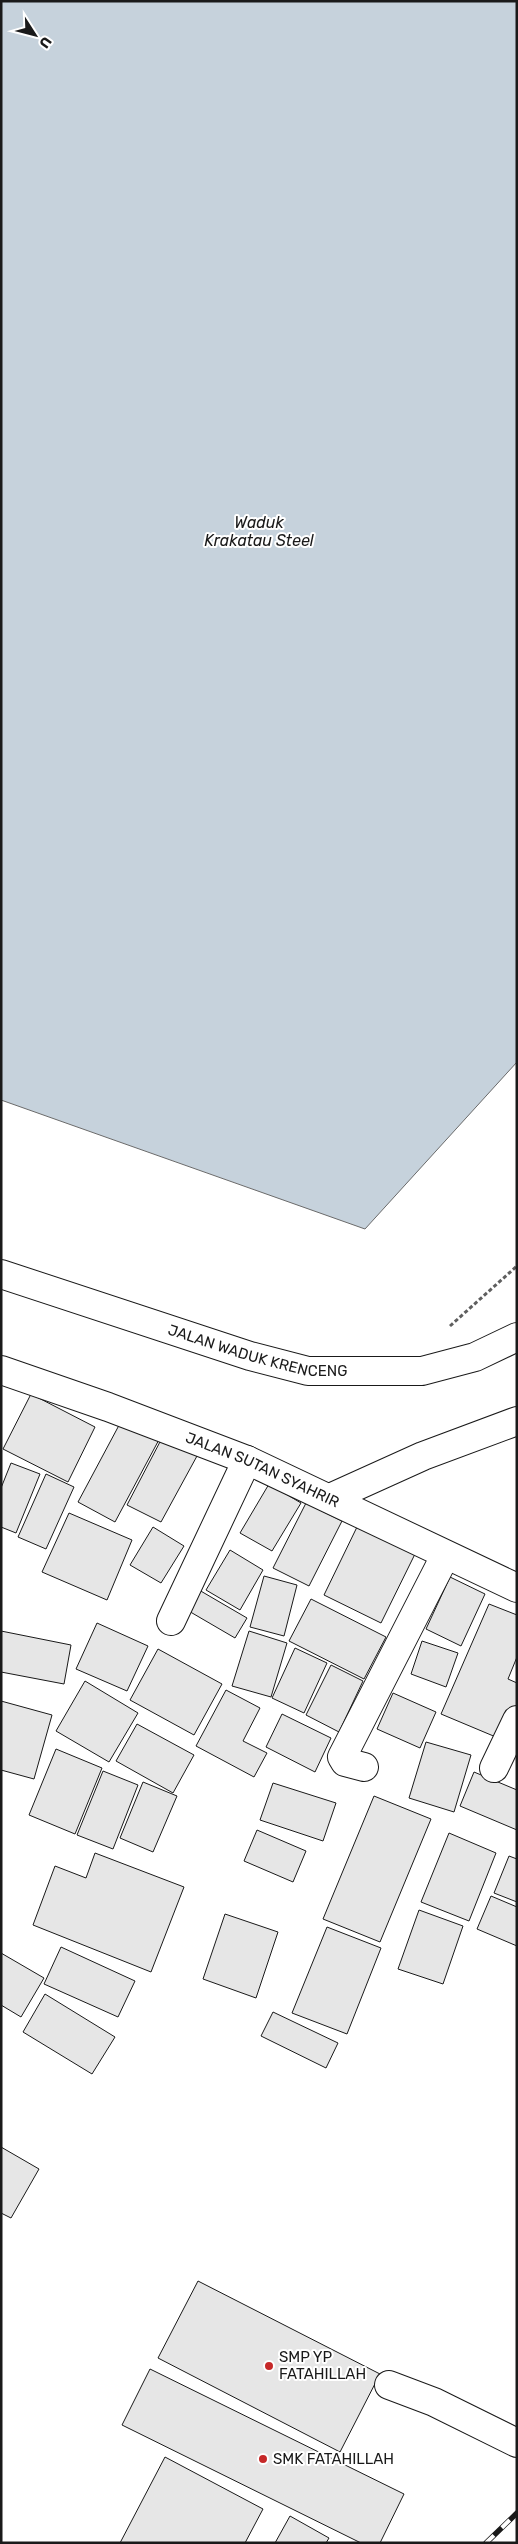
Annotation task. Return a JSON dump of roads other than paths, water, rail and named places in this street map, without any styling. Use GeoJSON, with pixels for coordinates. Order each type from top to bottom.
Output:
{"type":"FeatureCollection","features":[{"type":"Feature","properties":{"kind":"street","name":"JALAN WADUK KRENCENG"},"geometry":{"type":"LineString","coordinates":[[1,1274],[250,1356],[308,1371],[422,1371],[475,1357],[517,1337]]}},
{"type":"Feature","properties":{"kind":"street","name":"JALAN SUTAN SYAHRIR"},"geometry":{"type":"LineString","coordinates":[[1,1370],[108,1407],[247,1460],[330,1498],[445,1556],[517,1588]]}},
{"type":"Feature","properties":{"kind":"street"},"geometry":{"type":"LineString","coordinates":[[330,1498],[423,1456],[517,1420]]}},
{"type":"Feature","properties":{"kind":"street"},"geometry":{"type":"LineString","coordinates":[[171,1621],[247,1460]]}},
{"type":"Feature","properties":{"kind":"street"},"geometry":{"type":"LineString","coordinates":[[364,1767],[345,1762],[342,1757],[445,1556]]}},
{"type":"Feature","properties":{"kind":"street"},"geometry":{"type":"LineString","coordinates":[[494,1768],[517,1720]]}},
{"type":"Feature","properties":{"kind":"street"},"geometry":{"type":"LineString","coordinates":[[389,2384],[434,2402],[517,2443]]}},
{"type":"Feature","properties":{"kind":"water","name":"Waduk Krakatau Steel"},"geometry":{"type":"Polygon","coordinates":[[[1,1],[517,1],[517,1062],[365,1229],[1,1100],[1,1]]]}},
{"type":"Feature","properties":{"kind":"railway"},"geometry":{"type":"LineString","coordinates":[[486,2543],[517,2513]]}},
{"type":"Feature","properties":{"kind":"place","name":"SMP YP FATAHILLAH"},"geometry":{"type":"Point","coordinates":[269,2366]}},
{"type":"Feature","properties":{"kind":"place","name":"SMK FATAHILLAH"},"geometry":{"type":"Point","coordinates":[263,2459]}}]}
